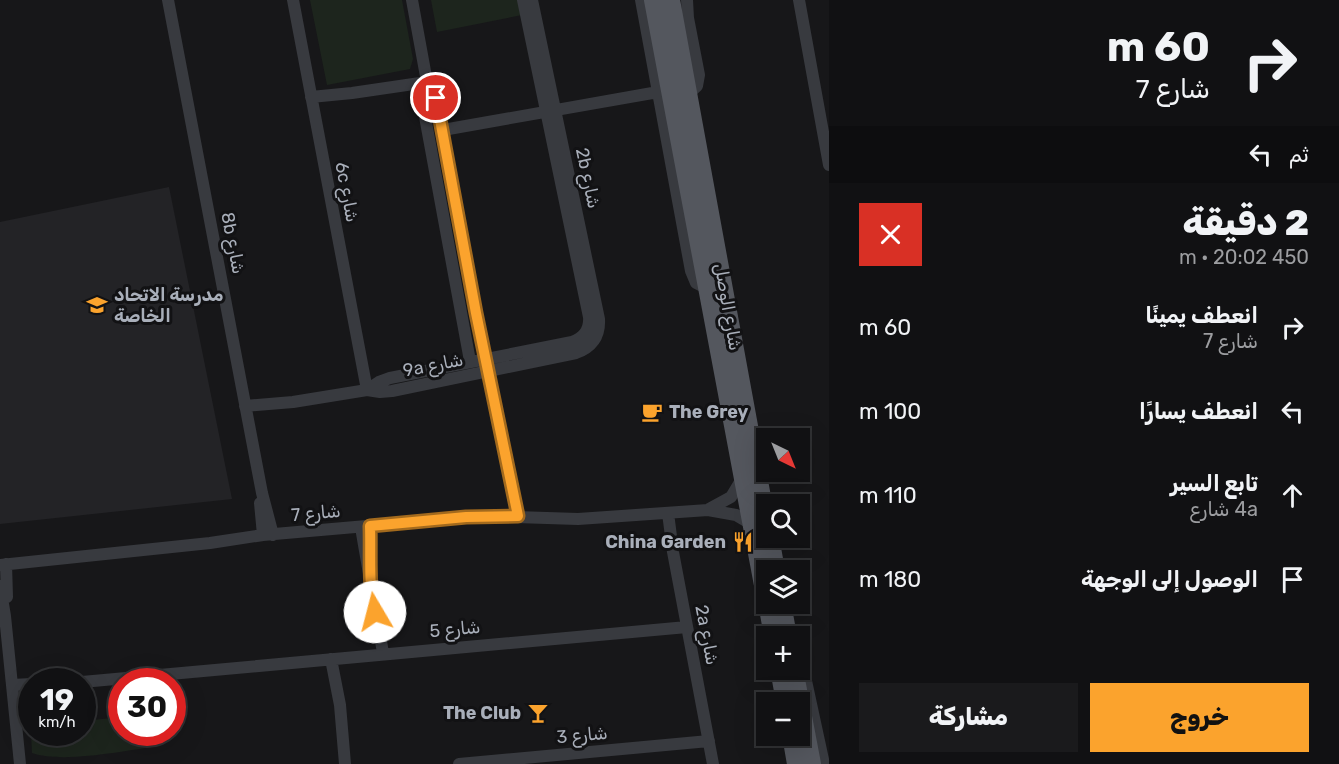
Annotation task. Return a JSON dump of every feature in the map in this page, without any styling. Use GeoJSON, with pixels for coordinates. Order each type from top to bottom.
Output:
{"type":"FeatureCollection","features":[{"type":"Feature","properties":{"kind":"main road","name":"شارع الوصل"},"geometry":{"type":"LineString","coordinates":[[653,0],[744,475],[756,510]]}},
{"type":"Feature","properties":{"kind":"main road","name":"شارع الوصل"},"geometry":{"type":"LineString","coordinates":[[671,0],[756,498]]}},
{"type":"Feature","properties":{"kind":"main road"},"geometry":{"type":"LineString","coordinates":[[796,680],[812,764]]}},
{"type":"Feature","properties":{"kind":"main road"},"geometry":{"type":"LineString","coordinates":[[792,746],[796,764]]}},
{"type":"Feature","properties":{"kind":"street","name":"8b شارع"},"geometry":{"type":"LineString","coordinates":[[168,0],[262,493],[268,535]]}},
{"type":"Feature","properties":{"kind":"street","name":"6c شارع"},"geometry":{"type":"LineString","coordinates":[[293,0],[367,390]]}},
{"type":"Feature","properties":{"kind":"street"},"geometry":{"type":"LineString","coordinates":[[412,0],[428,82],[436,98],[443,130],[476,313],[518,516]]}},
{"type":"Feature","properties":{"kind":"street","name":"2b شارع"},"geometry":{"type":"LineString","coordinates":[[523,0],[599,319],[599,330],[594,340],[586,348],[574,347]]}},
{"type":"Feature","properties":{"kind":"street","name":"2b شارع"},"geometry":{"type":"LineString","coordinates":[[532,0],[551,111]]}},
{"type":"Feature","properties":{"kind":"street","name":"شارع الوصل"},"geometry":{"type":"LineString","coordinates":[[641,0],[690,271],[696,284],[708,290]]}},
{"type":"Feature","properties":{"kind":"street"},"geometry":{"type":"LineString","coordinates":[[687,0],[687,14],[699,75],[697,86],[688,94]]}},
{"type":"Feature","properties":{"kind":"street"},"geometry":{"type":"LineString","coordinates":[[799,0],[829,165]]}},
{"type":"Feature","properties":{"kind":"street"},"geometry":{"type":"LineString","coordinates":[[312,102],[352,93],[428,82]]}},
{"type":"Feature","properties":{"kind":"street"},"geometry":{"type":"LineString","coordinates":[[428,82],[423,106],[470,361]]}},
{"type":"Feature","properties":{"kind":"street"},"geometry":{"type":"LineString","coordinates":[[443,130],[658,92]]}},
{"type":"Feature","properties":{"kind":"street"},"geometry":{"type":"LineString","coordinates":[[461,315],[476,313]]}},
{"type":"Feature","properties":{"kind":"street","name":"9a شارع"},"geometry":{"type":"LineString","coordinates":[[367,390],[384,380],[470,361],[574,347]]}},
{"type":"Feature","properties":{"kind":"street","name":"9a شارع"},"geometry":{"type":"LineString","coordinates":[[246,411],[367,390],[386,392],[489,372],[574,347]]}},
{"type":"Feature","properties":{"kind":"street","name":"شارع 7"},"geometry":{"type":"LineString","coordinates":[[708,510],[731,497],[744,475]]}},
{"type":"Feature","properties":{"kind":"street","name":"شارع 7"},"geometry":{"type":"LineString","coordinates":[[3,564],[268,535],[466,517],[518,516],[578,519],[708,510],[756,521]]}},
{"type":"Feature","properties":{"kind":"street","name":"2a شارع"},"geometry":{"type":"LineString","coordinates":[[668,513],[673,552],[713,764]]}},
{"type":"Feature","properties":{"kind":"street"},"geometry":{"type":"LineString","coordinates":[[241,539],[264,516],[293,533]]}},
{"type":"Feature","properties":{"kind":"street"},"geometry":{"type":"LineString","coordinates":[[366,527],[374,606],[372,619],[379,654]]}},
{"type":"Feature","properties":{"kind":"street"},"geometry":{"type":"LineString","coordinates":[[3,564],[5,616],[20,764]]}},
{"type":"Feature","properties":{"kind":"street"},"geometry":{"type":"LineString","coordinates":[[0,586],[5,616]]}},
{"type":"Feature","properties":{"kind":"street","name":"شارع 5"},"geometry":{"type":"LineString","coordinates":[[96,681],[687,627]]}},
{"type":"Feature","properties":{"kind":"street"},"geometry":{"type":"LineString","coordinates":[[335,658],[345,764]]}},
{"type":"Feature","properties":{"kind":"street"},"geometry":{"type":"LineString","coordinates":[[807,680],[824,741],[824,764]]}},
{"type":"Feature","properties":{"kind":"street"},"geometry":{"type":"LineString","coordinates":[[12,689],[18,688]]}},
{"type":"Feature","properties":{"kind":"street"},"geometry":{"type":"LineString","coordinates":[[12,689],[18,689]]}},
{"type":"Feature","properties":{"kind":"street","name":"شارع 3"},"geometry":{"type":"LineString","coordinates":[[459,764],[709,741]]}},
{"type":"Feature","properties":{"kind":"shaded area"},"geometry":{"type":"Polygon","coordinates":[[[310,0],[402,0],[413,59],[410,69],[327,85],[310,0]]]}},
{"type":"Feature","properties":{"kind":"shaded area"},"geometry":{"type":"Polygon","coordinates":[[[431,0],[520,0],[522,15],[437,32],[431,0]]]}},
{"type":"Feature","properties":{"kind":"shaded area","name":"مدرسة الاتحاد الخاصة"},"geometry":{"type":"Polygon","coordinates":[[[169,187],[232,499],[0,524],[0,222],[169,187]]]}},
{"type":"Feature","properties":{"kind":"shaded area"},"geometry":{"type":"Polygon","coordinates":[[[108,718],[108,746],[161,746],[78,757],[45,756],[32,753],[32,746],[96,746],[96,720],[108,718]]]}},
{"type":"Feature","properties":{"kind":"place","name":"مدرسة الاتحاد الخاصة"},"geometry":{"type":"Point","coordinates":[97,305]}},
{"type":"Feature","properties":{"kind":"place","name":"The Grey"},"geometry":{"type":"Point","coordinates":[652,412]}},
{"type":"Feature","properties":{"kind":"place","name":"China Garden"},"geometry":{"type":"Point","coordinates":[743,542]}},
{"type":"Feature","properties":{"kind":"place","name":"The Club"},"geometry":{"type":"Point","coordinates":[538,713]}},
{"type":"Feature","properties":{"kind":"route"},"geometry":{"type":"LineString","coordinates":[[375,612],[370,576],[372,569],[370,526],[466,517],[518,516],[476,313],[436,98]]}}]}
